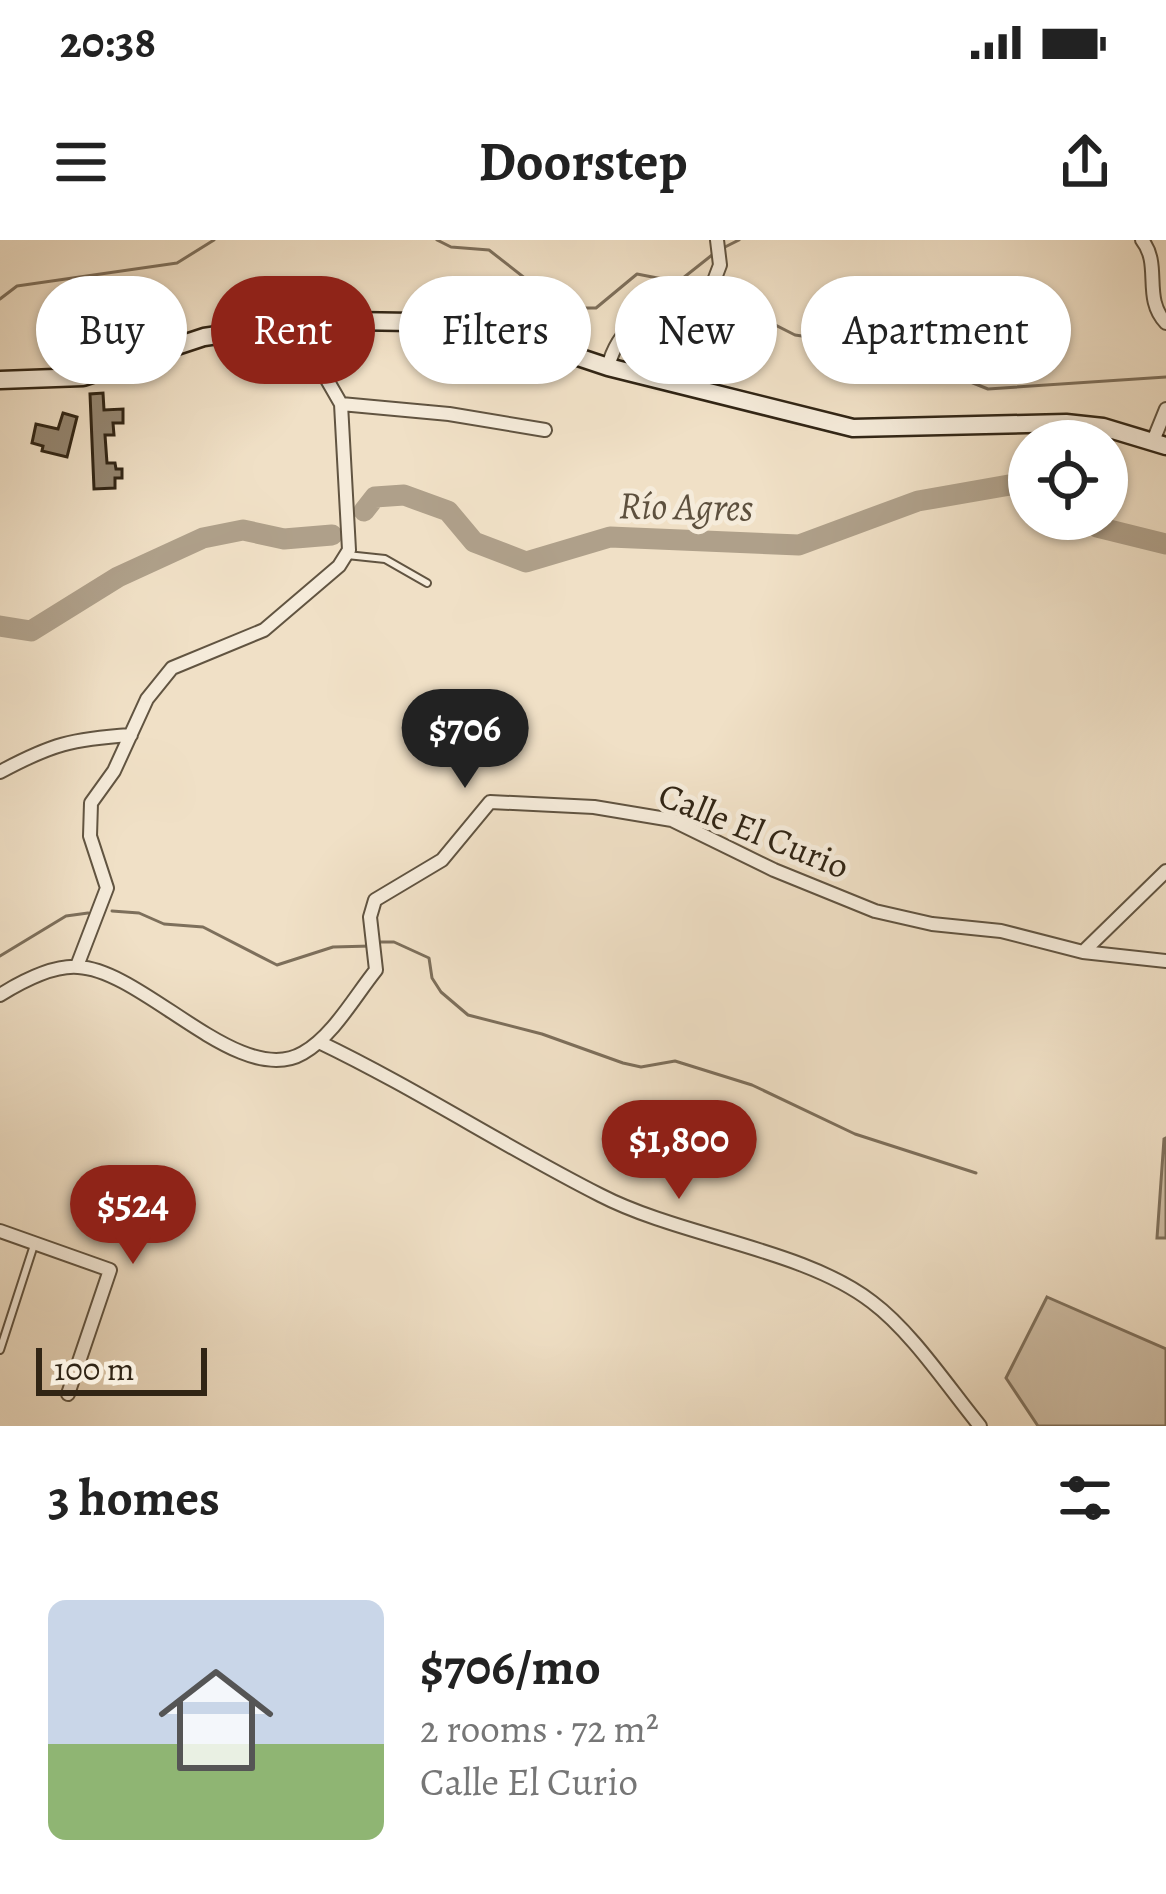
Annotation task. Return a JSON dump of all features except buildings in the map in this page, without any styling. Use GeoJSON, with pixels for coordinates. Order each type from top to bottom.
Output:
{"type":"FeatureCollection","features":[{"type":"Feature","properties":{"kind":"main road"},"geometry":{"type":"LineString","coordinates":[[375,323],[412,322],[489,344],[554,349],[608,367],[853,428],[1066,423],[1159,444]]}},
{"type":"Feature","properties":{"kind":"main road"},"geometry":{"type":"LineString","coordinates":[[0,380],[83,377],[211,336]]}},
{"type":"Feature","properties":{"kind":"street"},"geometry":{"type":"LineString","coordinates":[[608,367],[614,344],[632,325],[659,307],[688,300],[712,286],[720,265],[718,240]]}},
{"type":"Feature","properties":{"kind":"street"},"geometry":{"type":"LineString","coordinates":[[1142,240],[1152,253],[1154,310],[1166,323]]}},
{"type":"Feature","properties":{"kind":"street"},"geometry":{"type":"LineString","coordinates":[[76,966],[107,888],[90,836],[91,803],[105,787],[147,699],[172,668],[264,630],[347,555],[340,404],[329,384]]}},
{"type":"Feature","properties":{"kind":"street"},"geometry":{"type":"LineString","coordinates":[[340,404],[448,414],[545,430]]}},
{"type":"Feature","properties":{"kind":"street"},"geometry":{"type":"LineString","coordinates":[[1159,444],[1166,409]]}},
{"type":"Feature","properties":{"kind":"street"},"geometry":{"type":"LineString","coordinates":[[0,772],[60,743],[130,735]]}},
{"type":"Feature","properties":{"kind":"street","name":"Calle El Curio"},"geometry":{"type":"LineString","coordinates":[[319,1042],[376,970],[370,916],[375,900],[442,860],[490,802],[594,807],[672,820],[774,870],[875,911],[932,924],[1001,931],[1083,952]]}},
{"type":"Feature","properties":{"kind":"street"},"geometry":{"type":"LineString","coordinates":[[1083,952],[1166,871]]}},
{"type":"Feature","properties":{"kind":"street"},"geometry":{"type":"LineString","coordinates":[[1083,952],[1166,961]]}},
{"type":"Feature","properties":{"kind":"street"},"geometry":{"type":"LineString","coordinates":[[0,995],[33,978],[76,966],[117,979],[256,1057],[272,1061],[296,1057],[319,1042],[399,1081],[602,1196],[660,1222],[840,1281],[885,1313],[980,1426]]}},
{"type":"Feature","properties":{"kind":"street"},"geometry":{"type":"LineString","coordinates":[[0,1232],[110,1270],[68,1394]]}},
{"type":"Feature","properties":{"kind":"lane"},"geometry":{"type":"LineString","coordinates":[[347,555],[385,559],[427,583]]}},
{"type":"Feature","properties":{"kind":"lane"},"geometry":{"type":"LineString","coordinates":[[0,1350],[34,1244]]}},
{"type":"Feature","properties":{"kind":"shaded area"},"geometry":{"type":"Polygon","coordinates":[[[1164,1139],[1166,1238],[1157,1238],[1164,1139]]]}},
{"type":"Feature","properties":{"kind":"shaded area"},"geometry":{"type":"Polygon","coordinates":[[[1047,1297],[1166,1349],[1166,1426],[1038,1426],[1006,1378],[1047,1297]]]}},
{"type":"Feature","properties":{"kind":"waterway"},"geometry":{"type":"LineString","coordinates":[[0,299],[17,286],[177,263],[214,240]]}},
{"type":"Feature","properties":{"kind":"waterway"},"geometry":{"type":"LineString","coordinates":[[437,240],[451,247],[489,250],[563,308],[596,308],[637,274],[678,282],[712,255]]}},
{"type":"Feature","properties":{"kind":"waterway"},"geometry":{"type":"LineString","coordinates":[[725,247],[739,240]]}},
{"type":"Feature","properties":{"kind":"waterway"},"geometry":{"type":"LineString","coordinates":[[777,326],[795,335],[885,348],[988,389],[1166,377]]}},
{"type":"Feature","properties":{"kind":"waterway","name":"Río Agres"},"geometry":{"type":"LineString","coordinates":[[364,511],[375,497],[404,495],[448,511],[474,542],[526,562],[610,537],[799,545],[918,501],[1008,485]]}},
{"type":"Feature","properties":{"kind":"waterway","name":"Río Agres"},"geometry":{"type":"LineString","coordinates":[[0,626],[31,631],[118,577],[203,538],[243,530],[284,539],[332,535]]}},
{"type":"Feature","properties":{"kind":"waterway","name":"Río Agres"},"geometry":{"type":"LineString","coordinates":[[1128,535],[1166,544]]}},
{"type":"Feature","properties":{"kind":"waterway"},"geometry":{"type":"LineString","coordinates":[[112,911],[139,913],[164,924],[203,927],[277,965],[333,947],[371,946]]}},
{"type":"Feature","properties":{"kind":"waterway"},"geometry":{"type":"LineString","coordinates":[[0,956],[66,916],[88,913]]}},
{"type":"Feature","properties":{"kind":"waterway"},"geometry":{"type":"LineString","coordinates":[[379,942],[394,942],[429,958],[432,978],[441,992],[468,1015],[542,1034],[623,1063],[641,1067],[675,1061],[752,1085],[855,1134],[976,1173]]}}]}
